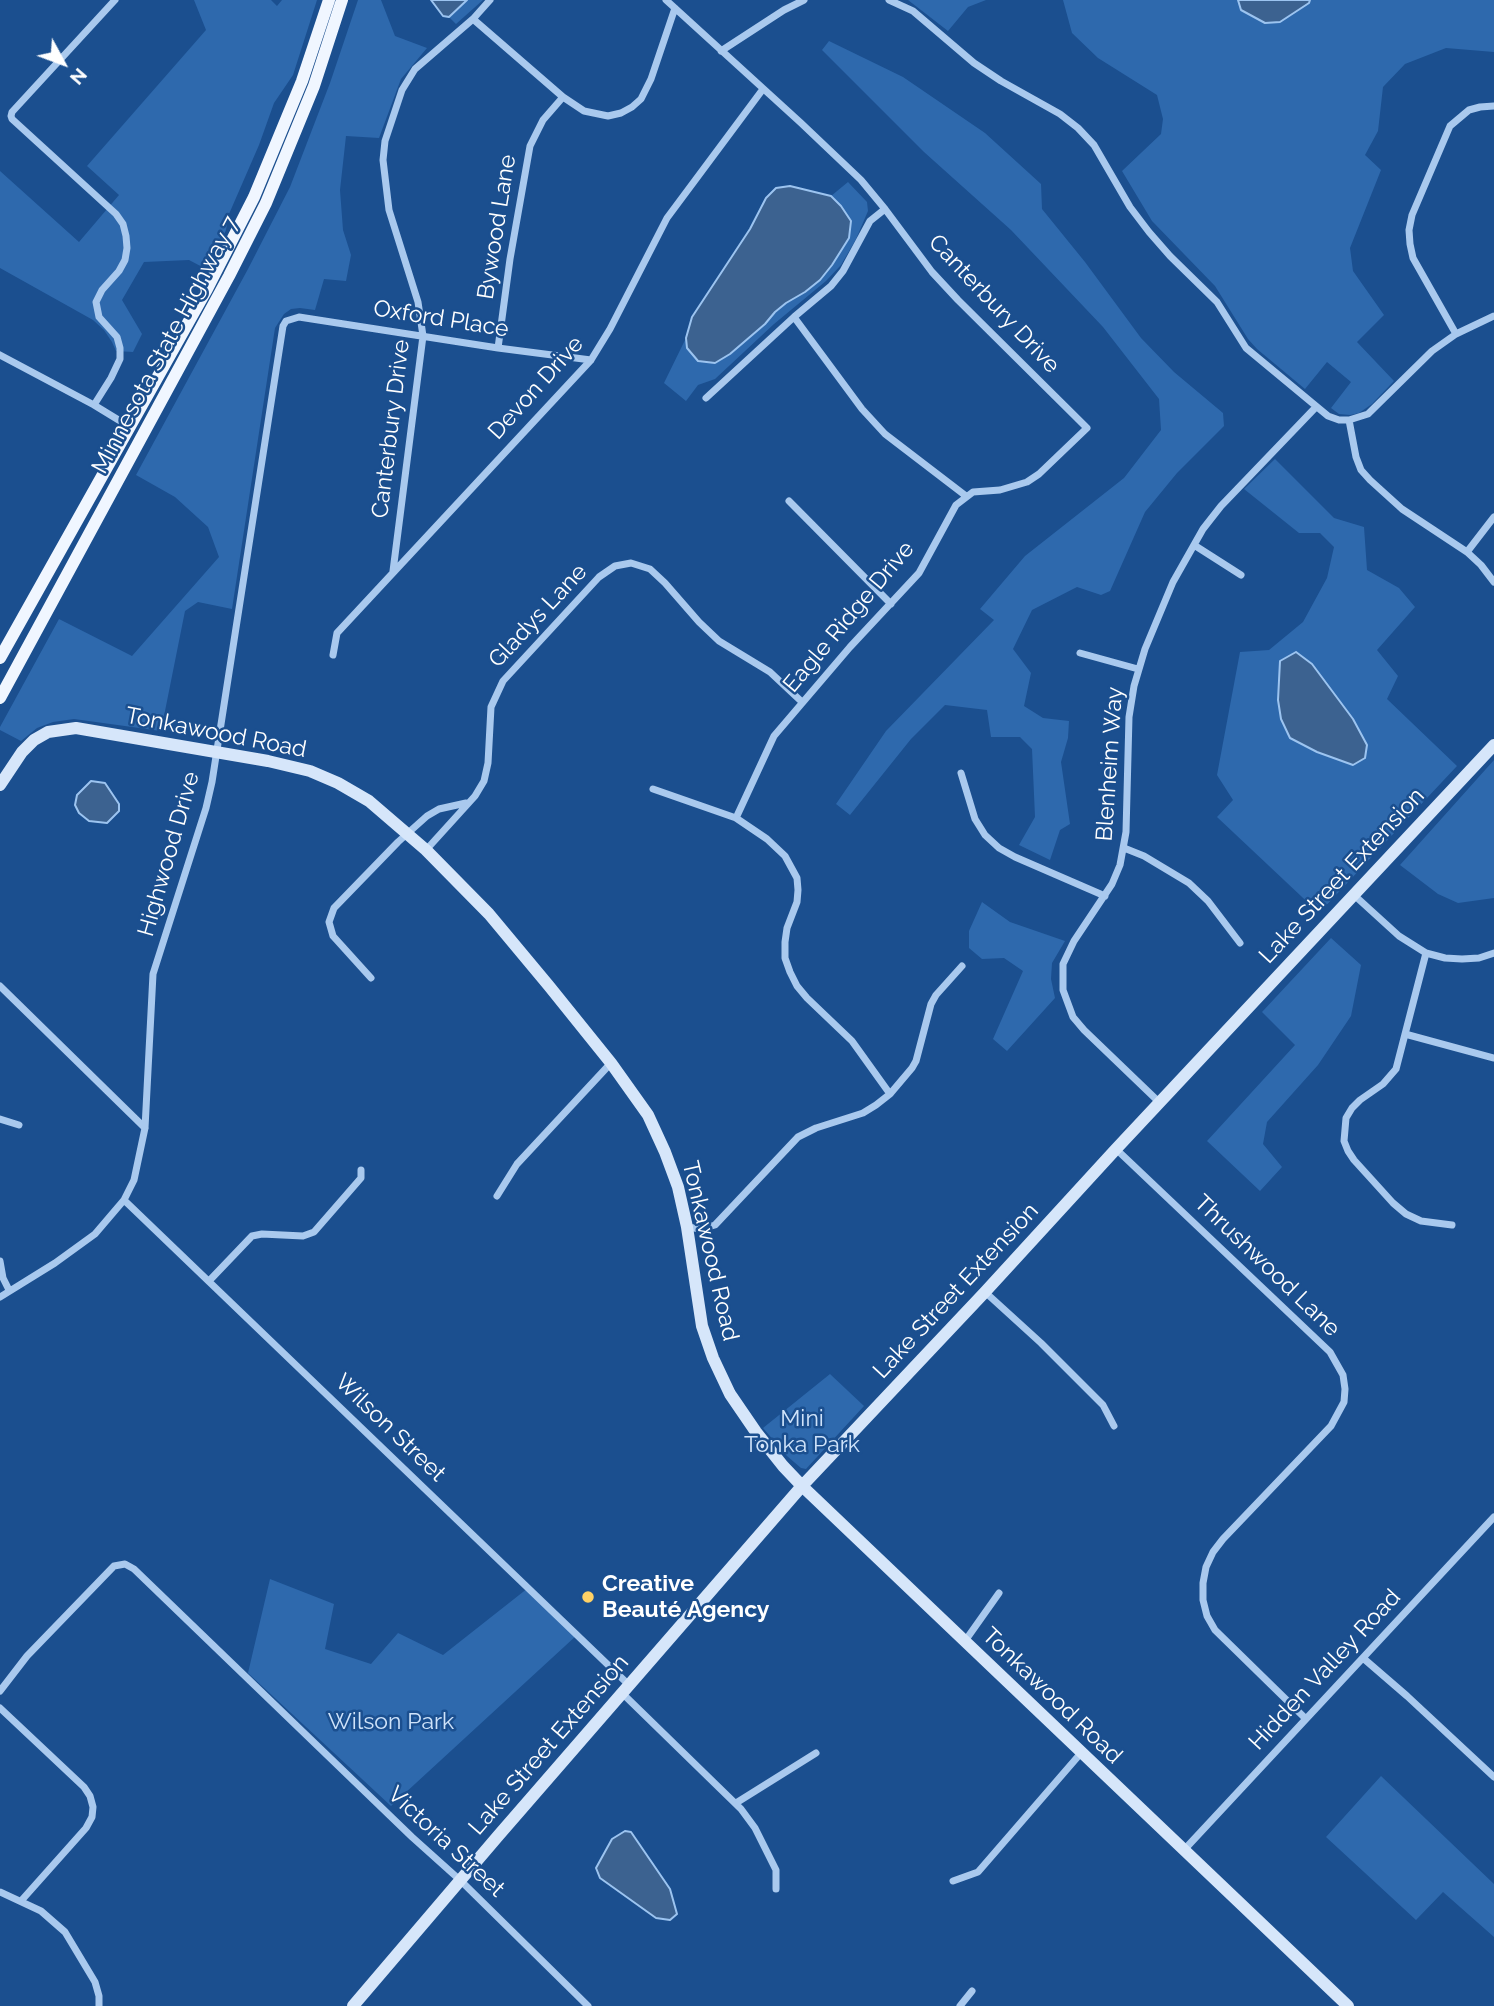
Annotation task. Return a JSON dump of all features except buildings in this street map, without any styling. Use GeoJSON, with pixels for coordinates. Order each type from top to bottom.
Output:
{"type":"FeatureCollection","features":[{"type":"Feature","properties":{"kind":"main road","name":"Minnesota State Highway 7"},"geometry":{"type":"LineString","coordinates":[[0,658],[218,270],[254,197],[302,82],[329,0]]}},
{"type":"Feature","properties":{"kind":"main road","name":"Minnesota State Highway 7"},"geometry":{"type":"LineString","coordinates":[[0,698],[266,203],[314,86],[342,0]]}},
{"type":"Feature","properties":{"kind":"street"},"geometry":{"type":"LineString","coordinates":[[94,405],[120,359],[117,337],[99,317],[96,302],[125,260],[126,236],[116,214],[11,116],[115,0]]}},
{"type":"Feature","properties":{"kind":"street","name":"Canterbury Drive"},"geometry":{"type":"LineString","coordinates":[[393,572],[423,336],[418,302],[389,209],[383,160],[385,141],[407,79],[490,0]]}},
{"type":"Feature","properties":{"kind":"street","name":"Canterbury Drive"},"geometry":{"type":"LineString","coordinates":[[666,0],[861,180],[932,272],[1087,428],[1027,482],[1000,491],[973,492],[966,496]]}},
{"type":"Feature","properties":{"kind":"street"},"geometry":{"type":"LineString","coordinates":[[721,51],[804,0]]}},
{"type":"Feature","properties":{"kind":"street"},"geometry":{"type":"LineString","coordinates":[[889,0],[913,11],[974,63],[1060,114],[1078,128],[1094,145],[1130,206],[1149,232],[1217,302],[1246,348],[1328,416],[1349,420],[1368,414],[1432,351],[1456,334],[1494,316]]}},
{"type":"Feature","properties":{"kind":"street"},"geometry":{"type":"LineString","coordinates":[[473,19],[563,97],[584,111],[608,116],[621,113],[641,99],[675,8]]}},
{"type":"Feature","properties":{"kind":"street","name":"Devon Drive"},"geometry":{"type":"LineString","coordinates":[[333,655],[337,633],[591,360],[610,329],[667,218],[763,89]]}},
{"type":"Feature","properties":{"kind":"street","name":"Bywood Lane"},"geometry":{"type":"LineString","coordinates":[[498,348],[530,146],[544,120],[563,97]]}},
{"type":"Feature","properties":{"kind":"street"},"geometry":{"type":"LineString","coordinates":[[1456,334],[1413,258],[1409,230],[1412,215],[1450,126],[1469,110],[1494,106]]}},
{"type":"Feature","properties":{"kind":"street"},"geometry":{"type":"LineString","coordinates":[[706,398],[837,279],[870,222],[885,209]]}},
{"type":"Feature","properties":{"kind":"street","name":"Oxford Place"},"geometry":{"type":"LineString","coordinates":[[286,321],[299,317],[591,360]]}},
{"type":"Feature","properties":{"kind":"street"},"geometry":{"type":"LineString","coordinates":[[794,317],[869,417],[885,434],[966,496]]}},
{"type":"Feature","properties":{"kind":"street","name":"Highwood Drive"},"geometry":{"type":"LineString","coordinates":[[0,1297],[95,1234],[124,1200],[134,1180],[145,1128],[153,974],[206,808],[217,752],[281,332],[286,321]]}},
{"type":"Feature","properties":{"kind":"street"},"geometry":{"type":"LineString","coordinates":[[0,355],[130,427]]}},
{"type":"Feature","properties":{"kind":"street","name":"Blenheim Way"},"geometry":{"type":"LineString","coordinates":[[1160,1103],[1073,1017],[1063,990],[1063,964],[1112,884],[1124,848],[1129,717],[1138,669],[1173,582],[1221,506],[1316,407]]}},
{"type":"Feature","properties":{"kind":"street"},"geometry":{"type":"LineString","coordinates":[[1349,420],[1361,470],[1402,509],[1467,552],[1494,582]]}},
{"type":"Feature","properties":{"kind":"street","name":"Eagle Ridge Drive"},"geometry":{"type":"LineString","coordinates":[[736,818],[774,736],[919,573],[950,514],[966,496]]}},
{"type":"Feature","properties":{"kind":"street"},"geometry":{"type":"LineString","coordinates":[[789,501],[891,604]]}},
{"type":"Feature","properties":{"kind":"street"},"geometry":{"type":"LineString","coordinates":[[1467,552],[1494,517]]}},
{"type":"Feature","properties":{"kind":"street"},"geometry":{"type":"LineString","coordinates":[[1194,545],[1241,575]]}},
{"type":"Feature","properties":{"kind":"street","name":"Gladys Lane"},"geometry":{"type":"LineString","coordinates":[[426,849],[480,789],[486,773],[491,707],[503,681],[599,577],[615,566],[638,564],[656,573],[713,636],[770,672],[802,702]]}},
{"type":"Feature","properties":{"kind":"street","name":"Blenheim Way"},"geometry":{"type":"LineString","coordinates":[[1080,653],[1138,669]]}},
{"type":"Feature","properties":{"kind":"street","name":"Tonkawood Road"},"geometry":{"type":"LineString","coordinates":[[0,785],[28,745],[40,736],[57,730],[76,728],[289,765],[338,783],[369,801],[426,849],[489,914],[611,1063],[648,1115],[678,1187],[702,1326],[713,1358],[730,1394],[783,1466],[964,1642],[1348,2006]]}},
{"type":"Feature","properties":{"kind":"street","name":"Lake Street Extension"},"geometry":{"type":"LineString","coordinates":[[353,2006],[802,1486],[1494,745]]}},
{"type":"Feature","properties":{"kind":"street"},"geometry":{"type":"LineString","coordinates":[[961,772],[975,818],[985,835],[999,848],[1015,858],[1105,896]]}},
{"type":"Feature","properties":{"kind":"street"},"geometry":{"type":"LineString","coordinates":[[653,789],[736,818],[767,839],[785,856],[797,878],[799,890],[785,943],[785,958],[797,986],[848,1036],[890,1094]]}},
{"type":"Feature","properties":{"kind":"street"},"geometry":{"type":"LineString","coordinates":[[371,978],[333,936],[330,915],[432,812],[467,803]]}},
{"type":"Feature","properties":{"kind":"street"},"geometry":{"type":"LineString","coordinates":[[1124,848],[1144,856],[1189,883],[1208,901],[1240,943]]}},
{"type":"Feature","properties":{"kind":"street"},"geometry":{"type":"LineString","coordinates":[[1354,895],[1399,936],[1426,953],[1462,959],[1479,958],[1494,953]]}},
{"type":"Feature","properties":{"kind":"street"},"geometry":{"type":"LineString","coordinates":[[1426,953],[1396,1069],[1352,1108],[1346,1118],[1344,1141],[1354,1160],[1406,1214],[1421,1221],[1452,1225]]}},
{"type":"Feature","properties":{"kind":"street"},"geometry":{"type":"LineString","coordinates":[[687,1227],[701,1229],[715,1224],[798,1138],[816,1128],[863,1113],[890,1094],[916,1061],[931,1004],[936,995],[962,966]]}},
{"type":"Feature","properties":{"kind":"street"},"geometry":{"type":"LineString","coordinates":[[0,986],[145,1128]]}},
{"type":"Feature","properties":{"kind":"street"},"geometry":{"type":"LineString","coordinates":[[1405,1034],[1494,1058]]}},
{"type":"Feature","properties":{"kind":"street"},"geometry":{"type":"LineString","coordinates":[[497,1196],[517,1164],[611,1063]]}},
{"type":"Feature","properties":{"kind":"street"},"geometry":{"type":"LineString","coordinates":[[0,1119],[19,1125]]}},
{"type":"Feature","properties":{"kind":"street","name":"Thrushwood Lane"},"geometry":{"type":"LineString","coordinates":[[1116,1149],[1330,1352],[1343,1375],[1344,1402],[1331,1426],[1223,1539],[1206,1567],[1203,1583],[1207,1616],[1215,1630],[1306,1719]]}},
{"type":"Feature","properties":{"kind":"street"},"geometry":{"type":"LineString","coordinates":[[209,1281],[252,1236],[303,1236],[314,1232],[360,1178],[361,1170]]}},
{"type":"Feature","properties":{"kind":"street","name":"Wilson Street"},"geometry":{"type":"LineString","coordinates":[[124,1200],[625,1689],[736,1803],[755,1828],[771,1859],[776,1870],[776,1889]]}},
{"type":"Feature","properties":{"kind":"street"},"geometry":{"type":"LineString","coordinates":[[0,1261],[3,1278],[9,1290]]}},
{"type":"Feature","properties":{"kind":"street"},"geometry":{"type":"LineString","coordinates":[[985,1292],[1103,1405],[1114,1426]]}},
{"type":"Feature","properties":{"kind":"street","name":"Hidden Valley Road"},"geometry":{"type":"LineString","coordinates":[[1184,1850],[1494,1517]]}},
{"type":"Feature","properties":{"kind":"street","name":"Victoria Street"},"geometry":{"type":"LineString","coordinates":[[0,1691],[27,1656],[114,1566],[125,1564],[134,1569],[461,1881],[588,2006]]}},
{"type":"Feature","properties":{"kind":"street"},"geometry":{"type":"LineString","coordinates":[[964,1642],[999,1593]]}},
{"type":"Feature","properties":{"kind":"street"},"geometry":{"type":"LineString","coordinates":[[1363,1658],[1494,1777]]}},
{"type":"Feature","properties":{"kind":"street"},"geometry":{"type":"LineString","coordinates":[[0,1708],[84,1787],[93,1807],[92,1817],[86,1828],[21,1901]]}},
{"type":"Feature","properties":{"kind":"street"},"geometry":{"type":"LineString","coordinates":[[736,1803],[816,1752]]}},
{"type":"Feature","properties":{"kind":"street"},"geometry":{"type":"LineString","coordinates":[[953,1881],[978,1872],[1081,1753]]}},
{"type":"Feature","properties":{"kind":"street"},"geometry":{"type":"LineString","coordinates":[[0,1892],[41,1911],[65,1932],[95,1982],[99,2006]]}},
{"type":"Feature","properties":{"kind":"street"},"geometry":{"type":"LineString","coordinates":[[960,2006],[972,1991]]}},
{"type":"Feature","properties":{"kind":"green space"},"geometry":{"type":"Polygon","coordinates":[[[194,0],[271,0],[277,6],[282,0],[317,0],[293,75],[274,103],[208,270],[189,260],[144,262],[122,300],[142,334],[133,352],[116,351],[104,330],[93,320],[0,268],[0,171],[79,242],[119,195],[87,166],[206,30],[194,0]]]}},
{"type":"Feature","properties":{"kind":"green space"},"geometry":{"type":"Polygon","coordinates":[[[358,0],[381,0],[395,36],[427,48],[401,79],[379,138],[346,136],[340,190],[343,230],[351,255],[346,281],[324,279],[315,310],[291,309],[284,314],[275,328],[232,609],[198,602],[185,611],[161,731],[74,719],[37,728],[21,741],[0,730],[0,727],[59,619],[132,656],[219,557],[208,527],[175,497],[136,475],[290,187],[358,0]]]}},
{"type":"Feature","properties":{"kind":"green space"},"geometry":{"type":"Polygon","coordinates":[[[467,0],[483,0],[456,24],[449,17],[467,0]]]}},
{"type":"Feature","properties":{"kind":"green space"},"geometry":{"type":"Polygon","coordinates":[[[908,0],[986,0],[968,7],[948,31],[908,0]]]}},
{"type":"Feature","properties":{"kind":"green space"},"geometry":{"type":"Polygon","coordinates":[[[1063,0],[1238,0],[1241,10],[1309,3],[1310,0],[1494,0],[1494,52],[1446,48],[1405,64],[1383,87],[1378,131],[1365,155],[1381,170],[1350,248],[1353,271],[1384,315],[1357,342],[1394,381],[1372,404],[1359,413],[1350,415],[1339,414],[1331,408],[1351,382],[1327,362],[1305,389],[1257,349],[1215,286],[1152,221],[1122,171],[1161,134],[1163,119],[1157,95],[1098,58],[1072,33],[1063,0]]]}},
{"type":"Feature","properties":{"kind":"green space"},"geometry":{"type":"Polygon","coordinates":[[[829,41],[903,77],[985,133],[1041,184],[1042,209],[1141,338],[1174,372],[1223,413],[1224,426],[1177,473],[1145,512],[1110,591],[1101,595],[1077,587],[1032,610],[1013,649],[1031,673],[1024,706],[1043,718],[1069,721],[1068,738],[1061,762],[1070,824],[1060,830],[1050,860],[1019,845],[1035,817],[1032,749],[1020,737],[991,737],[987,710],[945,705],[911,739],[850,815],[836,804],[886,731],[994,620],[980,609],[1025,556],[1124,478],[1161,430],[1159,399],[1103,327],[1011,230],[924,152],[822,50],[829,41]]]}},
{"type":"Feature","properties":{"kind":"green space"},"geometry":{"type":"Polygon","coordinates":[[[848,182],[867,202],[868,211],[841,265],[715,379],[698,385],[686,401],[664,383],[686,338],[687,348],[730,354],[775,312],[805,292],[841,206],[831,196],[848,182]]]}},
{"type":"Feature","properties":{"kind":"green space"},"geometry":{"type":"Polygon","coordinates":[[[1275,459],[1334,518],[1364,527],[1367,570],[1399,588],[1415,607],[1377,650],[1398,676],[1387,699],[1457,766],[1319,913],[1217,817],[1233,800],[1217,775],[1240,652],[1269,650],[1303,622],[1327,578],[1334,547],[1320,533],[1299,533],[1244,489],[1275,459]],[[1296,652],[1280,662],[1278,700],[1281,719],[1290,738],[1352,765],[1296,652]]]}},
{"type":"Feature","properties":{"kind":"green space"},"geometry":{"type":"Polygon","coordinates":[[[1494,760],[1494,898],[1458,903],[1438,894],[1400,865],[1494,760]]]}},
{"type":"Feature","properties":{"kind":"green space"},"geometry":{"type":"Polygon","coordinates":[[[982,902],[1010,922],[1065,941],[1052,963],[1051,979],[1055,998],[1007,1051],[993,1039],[1023,971],[1004,958],[982,959],[969,948],[969,931],[982,902]]]}},
{"type":"Feature","properties":{"kind":"green space"},"geometry":{"type":"Polygon","coordinates":[[[1331,938],[1361,965],[1351,1016],[1318,1065],[1267,1122],[1263,1144],[1282,1167],[1260,1191],[1207,1141],[1295,1045],[1262,1012],[1331,938]]]}},
{"type":"Feature","properties":{"kind":"green space","name":"Mini Tonka Park"},"geometry":{"type":"Polygon","coordinates":[[[830,1374],[864,1406],[806,1469],[801,1468],[763,1428],[830,1374]]]}},
{"type":"Feature","properties":{"kind":"green space","name":"Wilson Park"},"geometry":{"type":"Polygon","coordinates":[[[270,1579],[334,1604],[325,1649],[371,1664],[398,1633],[443,1655],[528,1588],[577,1635],[391,1806],[248,1673],[270,1579]]]}},
{"type":"Feature","properties":{"kind":"green space"},"geometry":{"type":"Polygon","coordinates":[[[1381,1776],[1494,1884],[1494,1937],[1443,1892],[1416,1920],[1326,1837],[1381,1776]]]}},
{"type":"Feature","properties":{"kind":"shaded area"},"geometry":{"type":"Polygon","coordinates":[[[431,0],[467,0],[449,17],[443,16],[431,0]]]}},
{"type":"Feature","properties":{"kind":"shaded area"},"geometry":{"type":"Polygon","coordinates":[[[1238,0],[1310,0],[1280,22],[1265,23],[1241,10],[1238,0]]]}},
{"type":"Feature","properties":{"kind":"shaded area"},"geometry":{"type":"Polygon","coordinates":[[[790,186],[831,196],[851,221],[849,238],[820,280],[775,312],[730,354],[715,363],[698,361],[687,348],[686,338],[692,317],[750,229],[766,198],[776,188],[790,186]]]}},
{"type":"Feature","properties":{"kind":"shaded area"},"geometry":{"type":"Polygon","coordinates":[[[1296,652],[1312,664],[1353,719],[1367,745],[1365,758],[1353,765],[1317,752],[1290,738],[1281,719],[1278,700],[1280,661],[1296,652]]]}},
{"type":"Feature","properties":{"kind":"shaded area"},"geometry":{"type":"Polygon","coordinates":[[[91,781],[105,783],[119,804],[119,811],[107,823],[89,821],[79,813],[75,805],[77,795],[91,781]]]}},
{"type":"Feature","properties":{"kind":"shaded area"},"geometry":{"type":"Polygon","coordinates":[[[625,1831],[631,1832],[670,1889],[677,1914],[670,1920],[656,1918],[600,1878],[596,1868],[612,1839],[625,1831]]]}},
{"type":"Feature","properties":{"kind":"place","name":"Creative Beauté Agency"},"geometry":{"type":"Point","coordinates":[588,1597]}}]}
